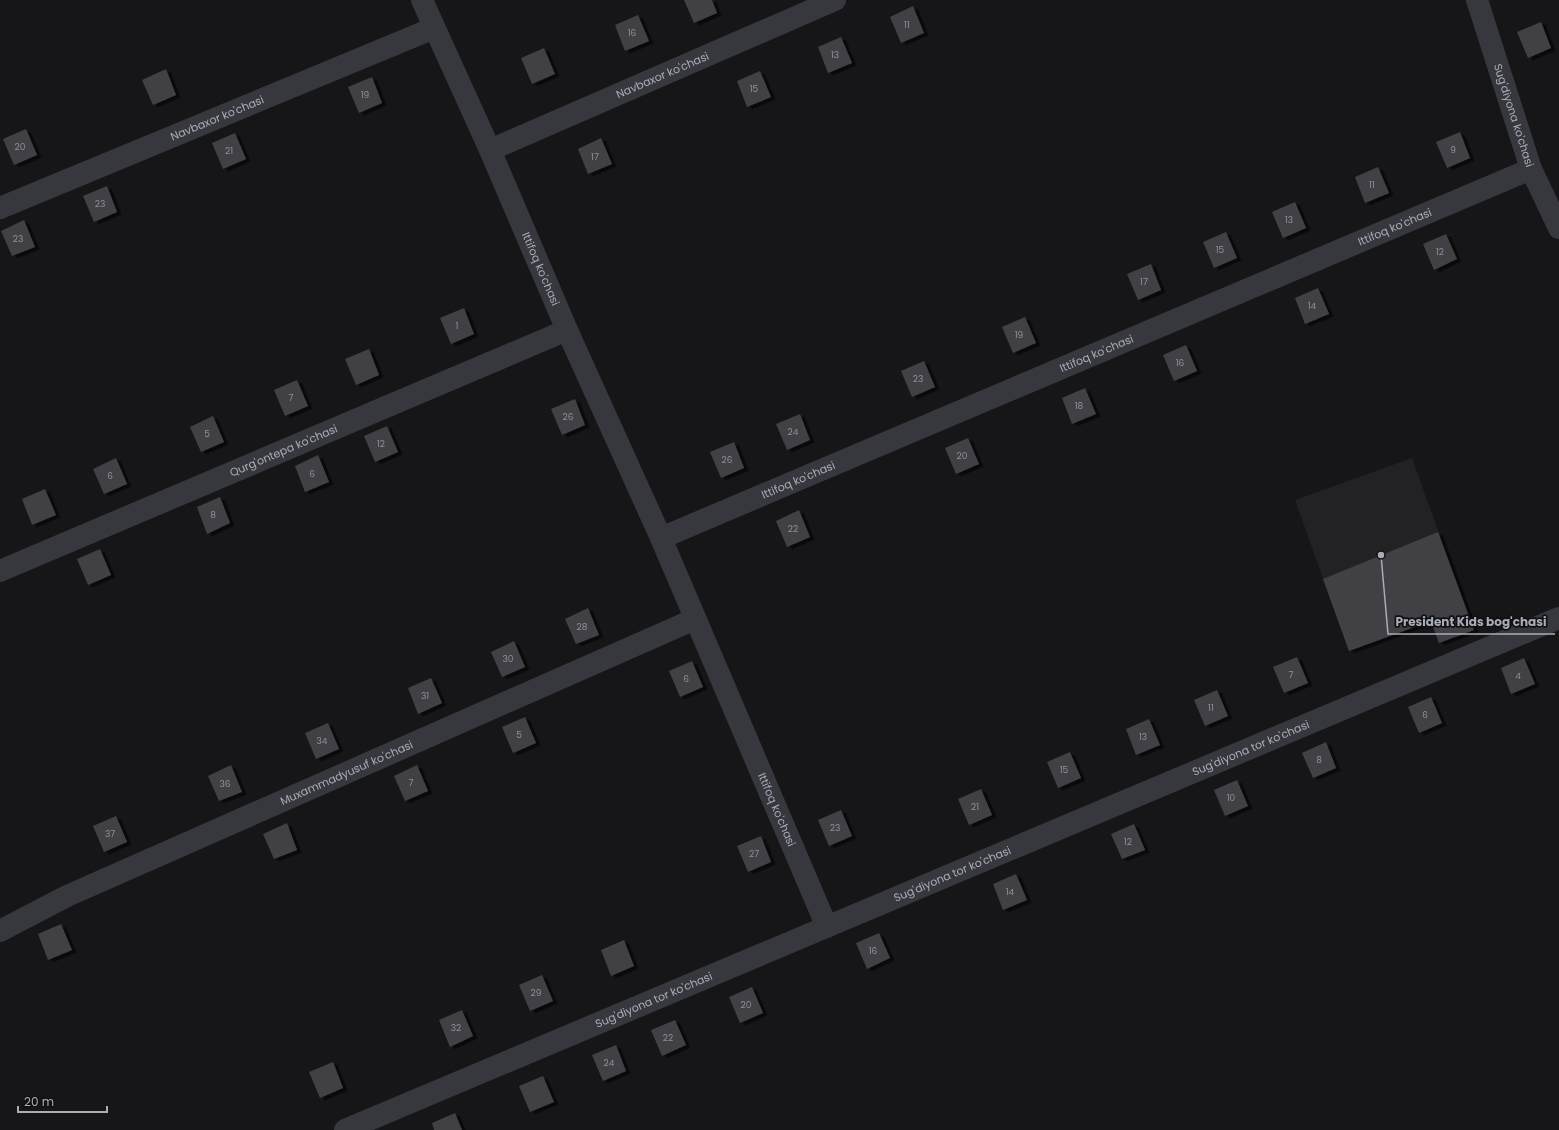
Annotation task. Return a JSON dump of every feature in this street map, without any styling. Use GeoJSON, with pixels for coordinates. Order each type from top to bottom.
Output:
{"type":"FeatureCollection","features":[{"type":"Feature","properties":{"kind":"street","name":"Ittifoq ko'chasi"},"geometry":{"type":"LineString","coordinates":[[422,0],[490,150],[567,330],[662,538],[695,619],[827,927]]}},
{"type":"Feature","properties":{"kind":"street","name":"Navbaxor ko'chasi"},"geometry":{"type":"LineString","coordinates":[[490,150],[835,0]]}},
{"type":"Feature","properties":{"kind":"street","name":"Sug'diyona ko'chasi"},"geometry":{"type":"LineString","coordinates":[[1476,0],[1531,169],[1558,225]]}},
{"type":"Feature","properties":{"kind":"street","name":"Navbaxor ko'chasi"},"geometry":{"type":"LineString","coordinates":[[0,208],[434,28]]}},
{"type":"Feature","properties":{"kind":"street","name":"Ittifoq ko'chasi"},"geometry":{"type":"LineString","coordinates":[[662,538],[1531,169]]}},
{"type":"Feature","properties":{"kind":"street","name":"Qurg'ontepa ko'chasi"},"geometry":{"type":"LineString","coordinates":[[0,571],[567,330]]}},
{"type":"Feature","properties":{"kind":"street","name":"Sug'diyona tor ko'chasi"},"geometry":{"type":"LineString","coordinates":[[345,1130],[1559,618]]}},
{"type":"Feature","properties":{"kind":"street","name":"Muxammadyusuf ko'chasi"},"geometry":{"type":"LineString","coordinates":[[0,931],[66,896],[695,619]]}},
{"type":"Feature","properties":{"kind":"shaded area"},"geometry":{"type":"Polygon","coordinates":[[[1412,458],[1474,630],[1439,643],[1431,622],[1349,651],[1295,500],[1412,458]]]}},
{"type":"Feature","properties":{"kind":"building"},"geometry":{"type":"Polygon","coordinates":[[[684,0],[712,0],[717,13],[694,23],[684,0]]]}},
{"type":"Feature","properties":{"kind":"building"},"geometry":{"type":"Polygon","coordinates":[[[913,6],[924,33],[901,43],[890,17],[913,6]]]}},
{"type":"Feature","properties":{"kind":"building"},"geometry":{"type":"Polygon","coordinates":[[[638,15],[649,41],[625,51],[615,25],[638,15]]]}},
{"type":"Feature","properties":{"kind":"building"},"geometry":{"type":"Polygon","coordinates":[[[1541,22],[1551,48],[1528,58],[1517,32],[1541,22]]]}},
{"type":"Feature","properties":{"kind":"building"},"geometry":{"type":"Polygon","coordinates":[[[841,37],[852,63],[828,73],[818,47],[841,37]]]}},
{"type":"Feature","properties":{"kind":"building"},"geometry":{"type":"Polygon","coordinates":[[[544,48],[555,74],[532,84],[521,58],[544,48]]]}},
{"type":"Feature","properties":{"kind":"building"},"geometry":{"type":"Polygon","coordinates":[[[166,69],[176,95],[153,105],[142,80],[166,69]]]}},
{"type":"Feature","properties":{"kind":"building"},"geometry":{"type":"Polygon","coordinates":[[[760,71],[771,97],[747,107],[737,81],[760,71]]]}},
{"type":"Feature","properties":{"kind":"building"},"geometry":{"type":"Polygon","coordinates":[[[372,77],[382,103],[359,113],[348,87],[372,77]]]}},
{"type":"Feature","properties":{"kind":"building"},"geometry":{"type":"Polygon","coordinates":[[[26,129],[37,155],[14,165],[3,139],[26,129]]]}},
{"type":"Feature","properties":{"kind":"building"},"geometry":{"type":"Polygon","coordinates":[[[1460,132],[1470,158],[1447,168],[1436,142],[1460,132]]]}},
{"type":"Feature","properties":{"kind":"building"},"geometry":{"type":"Polygon","coordinates":[[[235,133],[246,159],[223,169],[212,143],[235,133]]]}},
{"type":"Feature","properties":{"kind":"building"},"geometry":{"type":"Polygon","coordinates":[[[601,138],[612,164],[588,174],[578,149],[601,138]]]}},
{"type":"Feature","properties":{"kind":"building"},"geometry":{"type":"Polygon","coordinates":[[[1378,167],[1389,193],[1365,203],[1355,177],[1378,167]]]}},
{"type":"Feature","properties":{"kind":"building"},"geometry":{"type":"Polygon","coordinates":[[[107,186],[117,212],[94,222],[83,196],[107,186]]]}},
{"type":"Feature","properties":{"kind":"building"},"geometry":{"type":"Polygon","coordinates":[[[1295,202],[1306,228],[1283,238],[1272,212],[1295,202]]]}},
{"type":"Feature","properties":{"kind":"building"},"geometry":{"type":"Polygon","coordinates":[[[24,220],[35,247],[12,256],[1,231],[24,220]]]}},
{"type":"Feature","properties":{"kind":"building"},"geometry":{"type":"Polygon","coordinates":[[[1226,232],[1237,258],[1214,268],[1203,242],[1226,232]]]}},
{"type":"Feature","properties":{"kind":"building"},"geometry":{"type":"Polygon","coordinates":[[[1446,234],[1457,259],[1434,270],[1423,244],[1446,234]]]}},
{"type":"Feature","properties":{"kind":"building"},"geometry":{"type":"Polygon","coordinates":[[[1151,264],[1161,290],[1138,300],[1127,274],[1151,264]]]}},
{"type":"Feature","properties":{"kind":"building"},"geometry":{"type":"Polygon","coordinates":[[[1318,288],[1329,314],[1305,324],[1295,298],[1318,288]]]}},
{"type":"Feature","properties":{"kind":"building"},"geometry":{"type":"Polygon","coordinates":[[[464,308],[474,334],[451,344],[440,318],[464,308]]]}},
{"type":"Feature","properties":{"kind":"building"},"geometry":{"type":"Polygon","coordinates":[[[1025,317],[1036,343],[1013,353],[1002,327],[1025,317]]]}},
{"type":"Feature","properties":{"kind":"building"},"geometry":{"type":"Polygon","coordinates":[[[1186,345],[1197,371],[1174,381],[1163,355],[1186,345]]]}},
{"type":"Feature","properties":{"kind":"building"},"geometry":{"type":"Polygon","coordinates":[[[369,349],[379,375],[356,385],[345,359],[369,349]]]}},
{"type":"Feature","properties":{"kind":"building"},"geometry":{"type":"Polygon","coordinates":[[[924,361],[935,387],[912,397],[901,371],[924,361]]]}},
{"type":"Feature","properties":{"kind":"building"},"geometry":{"type":"Polygon","coordinates":[[[297,380],[308,406],[285,416],[274,390],[297,380]]]}},
{"type":"Feature","properties":{"kind":"building"},"geometry":{"type":"Polygon","coordinates":[[[1085,388],[1096,414],[1072,424],[1062,398],[1085,388]]]}},
{"type":"Feature","properties":{"kind":"building"},"geometry":{"type":"Polygon","coordinates":[[[575,399],[585,425],[562,435],[551,409],[575,399]]]}},
{"type":"Feature","properties":{"kind":"building"},"geometry":{"type":"Polygon","coordinates":[[[800,414],[810,440],[787,450],[776,424],[800,414]]]}},
{"type":"Feature","properties":{"kind":"building"},"geometry":{"type":"Polygon","coordinates":[[[213,416],[224,442],[201,452],[190,427],[213,416]]]}},
{"type":"Feature","properties":{"kind":"building"},"geometry":{"type":"Polygon","coordinates":[[[387,426],[398,452],[375,462],[364,436],[387,426]]]}},
{"type":"Feature","properties":{"kind":"building"},"geometry":{"type":"Polygon","coordinates":[[[968,438],[979,464],[956,474],[945,448],[968,438]]]}},
{"type":"Feature","properties":{"kind":"building"},"geometry":{"type":"Polygon","coordinates":[[[734,442],[744,468],[721,478],[710,452],[734,442]]]}},
{"type":"Feature","properties":{"kind":"building"},"geometry":{"type":"Polygon","coordinates":[[[318,455],[329,482],[305,492],[295,466],[318,455]]]}},
{"type":"Feature","properties":{"kind":"building"},"geometry":{"type":"Polygon","coordinates":[[[116,458],[127,484],[104,494],[93,469],[116,458]]]}},
{"type":"Feature","properties":{"kind":"building"},"geometry":{"type":"Polygon","coordinates":[[[45,489],[56,515],[32,525],[22,499],[45,489]]]}},
{"type":"Feature","properties":{"kind":"building"},"geometry":{"type":"Polygon","coordinates":[[[220,497],[230,523],[207,534],[197,507],[220,497]]]}},
{"type":"Feature","properties":{"kind":"building"},"geometry":{"type":"Polygon","coordinates":[[[799,510],[810,537],[787,547],[776,521],[799,510]]]}},
{"type":"Feature","properties":{"kind":"building"},"geometry":{"type":"Polygon","coordinates":[[[1438,532],[1474,630],[1439,643],[1431,621],[1349,651],[1323,579],[1438,532]]]}},
{"type":"Feature","properties":{"kind":"building"},"geometry":{"type":"Polygon","coordinates":[[[100,549],[111,575],[88,585],[77,559],[100,549]]]}},
{"type":"Feature","properties":{"kind":"building"},"geometry":{"type":"Polygon","coordinates":[[[588,608],[599,635],[576,644],[565,619],[588,608]]]}},
{"type":"Feature","properties":{"kind":"building"},"geometry":{"type":"Polygon","coordinates":[[[514,641],[525,667],[502,677],[491,652],[514,641]]]}},
{"type":"Feature","properties":{"kind":"building"},"geometry":{"type":"Polygon","coordinates":[[[1297,657],[1308,683],[1284,693],[1273,667],[1297,657]]]}},
{"type":"Feature","properties":{"kind":"building"},"geometry":{"type":"Polygon","coordinates":[[[1524,658],[1535,684],[1511,694],[1501,668],[1524,658]]]}},
{"type":"Feature","properties":{"kind":"building"},"geometry":{"type":"Polygon","coordinates":[[[692,661],[703,687],[680,697],[669,671],[692,661]]]}},
{"type":"Feature","properties":{"kind":"building"},"geometry":{"type":"Polygon","coordinates":[[[431,678],[442,703],[418,714],[408,688],[431,678]]]}},
{"type":"Feature","properties":{"kind":"building"},"geometry":{"type":"Polygon","coordinates":[[[1217,690],[1228,716],[1205,726],[1194,700],[1217,690]]]}},
{"type":"Feature","properties":{"kind":"building"},"geometry":{"type":"Polygon","coordinates":[[[1431,697],[1442,723],[1419,733],[1408,707],[1431,697]]]}},
{"type":"Feature","properties":{"kind":"building"},"geometry":{"type":"Polygon","coordinates":[[[525,717],[536,743],[513,753],[502,727],[525,717]]]}},
{"type":"Feature","properties":{"kind":"building"},"geometry":{"type":"Polygon","coordinates":[[[1149,719],[1160,745],[1136,755],[1126,729],[1149,719]]]}},
{"type":"Feature","properties":{"kind":"building"},"geometry":{"type":"Polygon","coordinates":[[[328,723],[339,749],[316,759],[305,733],[328,723]]]}},
{"type":"Feature","properties":{"kind":"building"},"geometry":{"type":"Polygon","coordinates":[[[1326,742],[1336,768],[1313,778],[1302,753],[1326,742]]]}},
{"type":"Feature","properties":{"kind":"building"},"geometry":{"type":"Polygon","coordinates":[[[1070,752],[1081,778],[1058,788],[1047,762],[1070,752]]]}},
{"type":"Feature","properties":{"kind":"building"},"geometry":{"type":"Polygon","coordinates":[[[231,765],[242,792],[219,801],[208,776],[231,765]]]}},
{"type":"Feature","properties":{"kind":"building"},"geometry":{"type":"Polygon","coordinates":[[[417,765],[428,791],[405,801],[394,776],[417,765]]]}},
{"type":"Feature","properties":{"kind":"building"},"geometry":{"type":"Polygon","coordinates":[[[1237,780],[1248,806],[1225,816],[1214,790],[1237,780]]]}},
{"type":"Feature","properties":{"kind":"building"},"geometry":{"type":"Polygon","coordinates":[[[981,789],[992,815],[969,825],[958,799],[981,789]]]}},
{"type":"Feature","properties":{"kind":"building"},"geometry":{"type":"Polygon","coordinates":[[[841,810],[852,836],[829,846],[818,820],[841,810]]]}},
{"type":"Feature","properties":{"kind":"building"},"geometry":{"type":"Polygon","coordinates":[[[116,816],[127,842],[104,852],[93,826],[116,816]]]}},
{"type":"Feature","properties":{"kind":"building"},"geometry":{"type":"Polygon","coordinates":[[[287,823],[297,850],[274,859],[263,834],[287,823]]]}},
{"type":"Feature","properties":{"kind":"building"},"geometry":{"type":"Polygon","coordinates":[[[1134,824],[1145,850],[1122,859],[1111,834],[1134,824]]]}},
{"type":"Feature","properties":{"kind":"building"},"geometry":{"type":"Polygon","coordinates":[[[761,836],[771,862],[748,872],[737,846],[761,836]]]}},
{"type":"Feature","properties":{"kind":"building"},"geometry":{"type":"Polygon","coordinates":[[[1016,874],[1027,900],[1003,910],[993,884],[1016,874]]]}},
{"type":"Feature","properties":{"kind":"building"},"geometry":{"type":"Polygon","coordinates":[[[61,924],[72,950],[48,960],[38,934],[61,924]]]}},
{"type":"Feature","properties":{"kind":"building"},"geometry":{"type":"Polygon","coordinates":[[[879,933],[890,958],[867,969],[856,943],[879,933]]]}},
{"type":"Feature","properties":{"kind":"building"},"geometry":{"type":"Polygon","coordinates":[[[624,940],[634,966],[611,976],[601,950],[624,940]]]}},
{"type":"Feature","properties":{"kind":"building"},"geometry":{"type":"Polygon","coordinates":[[[542,975],[553,1001],[530,1011],[519,985],[542,975]]]}},
{"type":"Feature","properties":{"kind":"building"},"geometry":{"type":"Polygon","coordinates":[[[752,987],[763,1013],[740,1023],[729,997],[752,987]]]}},
{"type":"Feature","properties":{"kind":"building"},"geometry":{"type":"Polygon","coordinates":[[[462,1010],[473,1036],[450,1047],[439,1020],[462,1010]]]}},
{"type":"Feature","properties":{"kind":"building"},"geometry":{"type":"Polygon","coordinates":[[[675,1020],[686,1045],[662,1056],[651,1030],[675,1020]]]}},
{"type":"Feature","properties":{"kind":"building"},"geometry":{"type":"Polygon","coordinates":[[[616,1045],[626,1071],[603,1081],[592,1055],[616,1045]]]}},
{"type":"Feature","properties":{"kind":"building"},"geometry":{"type":"Polygon","coordinates":[[[333,1062],[343,1088],[320,1098],[309,1072],[333,1062]]]}},
{"type":"Feature","properties":{"kind":"building"},"geometry":{"type":"Polygon","coordinates":[[[543,1076],[554,1102],[530,1112],[519,1086],[543,1076]]]}},
{"type":"Feature","properties":{"kind":"building"},"geometry":{"type":"Polygon","coordinates":[[[455,1113],[462,1130],[434,1130],[432,1123],[455,1113]]]}},
{"type":"Feature","properties":{"kind":"place","name":"President Kids bog'chasi"},"geometry":{"type":"Point","coordinates":[1381,555]}}]}
